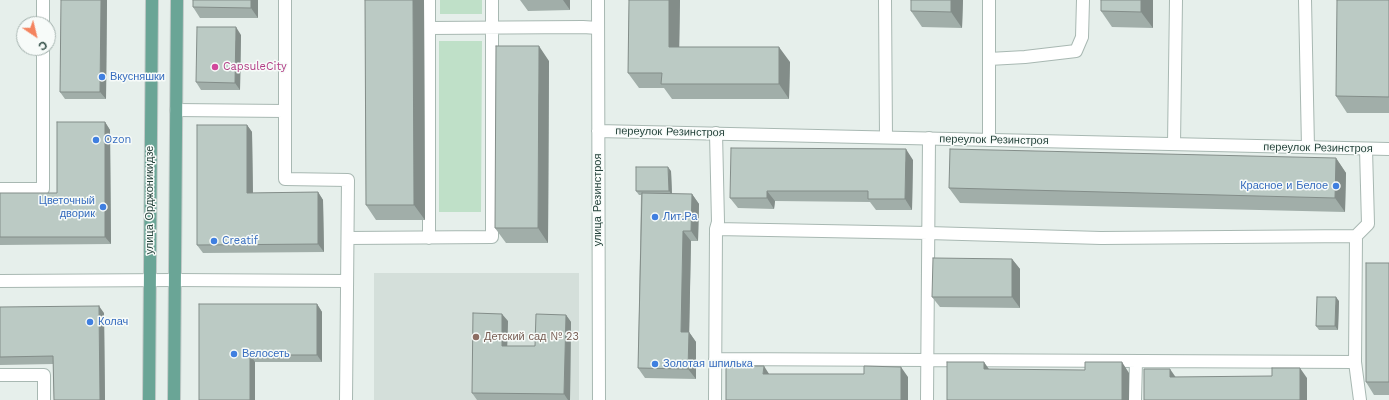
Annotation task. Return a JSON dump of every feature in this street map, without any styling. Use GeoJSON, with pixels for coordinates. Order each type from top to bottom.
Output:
{"type":"FeatureCollection","features":[{"type":"Feature","properties":{"kind":"main road","name":"улица Орджоникидзе"},"geometry":{"type":"LineString","coordinates":[[149,400],[152,0]]}},
{"type":"Feature","properties":{"kind":"main road"},"geometry":{"type":"LineString","coordinates":[[174,400],[177,0]]}},
{"type":"Feature","properties":{"kind":"street"},"geometry":{"type":"LineString","coordinates":[[43,0],[43,16]]}},
{"type":"Feature","properties":{"kind":"street"},"geometry":{"type":"LineString","coordinates":[[285,0],[285,179],[348,180],[346,400]]}},
{"type":"Feature","properties":{"kind":"street"},"geometry":{"type":"LineString","coordinates":[[428,0],[429,238]]}},
{"type":"Feature","properties":{"kind":"street"},"geometry":{"type":"LineString","coordinates":[[348,238],[492,237],[492,0]]}},
{"type":"Feature","properties":{"kind":"street","name":"улица Резинстроя"},"geometry":{"type":"LineString","coordinates":[[598,0],[599,400]]}},
{"type":"Feature","properties":{"kind":"street"},"geometry":{"type":"LineString","coordinates":[[885,0],[886,137]]}},
{"type":"Feature","properties":{"kind":"street"},"geometry":{"type":"LineString","coordinates":[[989,0],[989,140]]}},
{"type":"Feature","properties":{"kind":"street"},"geometry":{"type":"LineString","coordinates":[[989,59],[1025,58],[1076,51],[1082,36],[1083,0]]}},
{"type":"Feature","properties":{"kind":"street"},"geometry":{"type":"LineString","coordinates":[[1174,144],[1176,0]]}},
{"type":"Feature","properties":{"kind":"street"},"geometry":{"type":"LineString","coordinates":[[1305,0],[1308,147]]}},
{"type":"Feature","properties":{"kind":"street"},"geometry":{"type":"LineString","coordinates":[[429,28],[583,26],[598,28]]}},
{"type":"Feature","properties":{"kind":"street"},"geometry":{"type":"LineString","coordinates":[[0,189],[43,189],[43,56]]}},
{"type":"Feature","properties":{"kind":"street"},"geometry":{"type":"LineString","coordinates":[[176,110],[285,111]]}},
{"type":"Feature","properties":{"kind":"street","name":"переулок Резинстроя"},"geometry":{"type":"LineString","coordinates":[[598,130],[1389,149]]}},
{"type":"Feature","properties":{"kind":"street"},"geometry":{"type":"LineString","coordinates":[[715,400],[716,229],[718,222],[716,133]]}},
{"type":"Feature","properties":{"kind":"street"},"geometry":{"type":"LineString","coordinates":[[927,400],[929,138]]}},
{"type":"Feature","properties":{"kind":"street"},"geometry":{"type":"LineString","coordinates":[[1360,400],[1355,362],[1356,236],[1368,224],[1366,149]]}},
{"type":"Feature","properties":{"kind":"street"},"geometry":{"type":"LineString","coordinates":[[716,229],[1101,238],[1356,236]]}},
{"type":"Feature","properties":{"kind":"street"},"geometry":{"type":"LineString","coordinates":[[0,281],[347,281]]}},
{"type":"Feature","properties":{"kind":"street"},"geometry":{"type":"LineString","coordinates":[[715,359],[1355,362]]}},
{"type":"Feature","properties":{"kind":"street"},"geometry":{"type":"LineString","coordinates":[[1135,400],[1136,361]]}},
{"type":"Feature","properties":{"kind":"street"},"geometry":{"type":"LineString","coordinates":[[0,375],[44,375],[44,400]]}},
{"type":"Feature","properties":{"kind":"shaded area","name":"Детский сад № 23"},"geometry":{"type":"Polygon","coordinates":[[[374,273],[579,273],[579,400],[374,400],[374,273]]]}},
{"type":"Feature","properties":{"kind":"green space"},"geometry":{"type":"Polygon","coordinates":[[[440,0],[482,0],[482,14],[440,14],[440,0]]]}},
{"type":"Feature","properties":{"kind":"green space"},"geometry":{"type":"Polygon","coordinates":[[[439,41],[482,41],[481,212],[439,212],[439,41]]]}},
{"type":"Feature","properties":{"kind":"building"},"geometry":{"type":"Polygon","coordinates":[[[61,0],[101,0],[100,92],[60,92],[61,0]]]}},
{"type":"Feature","properties":{"kind":"building"},"geometry":{"type":"Polygon","coordinates":[[[193,0],[251,0],[251,8],[193,7],[193,0]]]}},
{"type":"Feature","properties":{"kind":"building"},"geometry":{"type":"Polygon","coordinates":[[[365,0],[413,0],[414,205],[366,205],[365,0]]]}},
{"type":"Feature","properties":{"kind":"building"},"geometry":{"type":"Polygon","coordinates":[[[629,0],[669,0],[669,47],[779,47],[779,84],[661,84],[662,73],[628,73],[629,0]]]}},
{"type":"Feature","properties":{"kind":"building"},"geometry":{"type":"Polygon","coordinates":[[[911,0],[951,0],[951,12],[911,11],[911,0]]]}},
{"type":"Feature","properties":{"kind":"building"},"geometry":{"type":"Polygon","coordinates":[[[1101,0],[1141,0],[1141,12],[1101,11],[1101,0]]]}},
{"type":"Feature","properties":{"kind":"building"},"geometry":{"type":"Polygon","coordinates":[[[1337,0],[1389,0],[1389,97],[1336,96],[1337,0]]]}},
{"type":"Feature","properties":{"kind":"building"},"geometry":{"type":"Polygon","coordinates":[[[197,27],[236,27],[235,83],[196,82],[197,27]]]}},
{"type":"Feature","properties":{"kind":"building"},"geometry":{"type":"Polygon","coordinates":[[[496,46],[539,46],[538,228],[495,228],[496,46]]]}},
{"type":"Feature","properties":{"kind":"building"},"geometry":{"type":"Polygon","coordinates":[[[57,122],[105,122],[105,237],[0,237],[0,193],[57,193],[57,122]]]}},
{"type":"Feature","properties":{"kind":"building"},"geometry":{"type":"Polygon","coordinates":[[[197,125],[247,125],[247,193],[318,192],[318,244],[197,245],[197,125]]]}},
{"type":"Feature","properties":{"kind":"building"},"geometry":{"type":"Polygon","coordinates":[[[731,148],[906,149],[905,199],[868,199],[868,191],[767,191],[767,198],[730,198],[731,148]]]}},
{"type":"Feature","properties":{"kind":"building"},"geometry":{"type":"Polygon","coordinates":[[[950,149],[1336,158],[1335,198],[949,188],[950,149]]]}},
{"type":"Feature","properties":{"kind":"building"},"geometry":{"type":"Polygon","coordinates":[[[636,167],[668,167],[669,191],[636,191],[636,167]]]}},
{"type":"Feature","properties":{"kind":"building"},"geometry":{"type":"Polygon","coordinates":[[[642,193],[692,194],[691,231],[683,231],[681,332],[689,332],[688,369],[638,368],[642,193]]]}},
{"type":"Feature","properties":{"kind":"building"},"geometry":{"type":"Polygon","coordinates":[[[933,258],[1012,259],[1012,297],[932,297],[933,258]]]}},
{"type":"Feature","properties":{"kind":"building"},"geometry":{"type":"Polygon","coordinates":[[[1366,263],[1389,263],[1389,382],[1366,382],[1366,263]]]}},
{"type":"Feature","properties":{"kind":"building"},"geometry":{"type":"Polygon","coordinates":[[[1317,297],[1336,297],[1335,326],[1316,326],[1317,297]]]}},
{"type":"Feature","properties":{"kind":"building"},"geometry":{"type":"Polygon","coordinates":[[[199,304],[317,304],[317,355],[250,355],[250,400],[199,400],[199,304]]]}},
{"type":"Feature","properties":{"kind":"building"},"geometry":{"type":"Polygon","coordinates":[[[99,306],[100,400],[54,400],[53,356],[0,357],[0,307],[99,306]]]}},
{"type":"Feature","properties":{"kind":"building"},"geometry":{"type":"Polygon","coordinates":[[[473,313],[502,314],[502,346],[535,346],[536,314],[566,315],[564,394],[472,393],[473,313]]]}},
{"type":"Feature","properties":{"kind":"building"},"geometry":{"type":"Polygon","coordinates":[[[947,362],[984,362],[984,369],[1085,370],[1085,362],[1122,362],[1122,400],[947,400],[947,362]]]}},
{"type":"Feature","properties":{"kind":"building"},"geometry":{"type":"Polygon","coordinates":[[[726,366],[764,366],[763,374],[864,374],[864,366],[901,367],[901,400],[726,400],[726,366]]]}},
{"type":"Feature","properties":{"kind":"building"},"geometry":{"type":"Polygon","coordinates":[[[1272,368],[1300,368],[1300,400],[1144,400],[1144,369],[1170,369],[1170,377],[1272,376],[1272,368]]]}},
{"type":"Feature","properties":{"kind":"place","name":"CapsuleCity"},"geometry":{"type":"Point","coordinates":[215,67]}},
{"type":"Feature","properties":{"kind":"place","name":"Вкусняшки"},"geometry":{"type":"Point","coordinates":[102,77]}},
{"type":"Feature","properties":{"kind":"place","name":"Ozon"},"geometry":{"type":"Point","coordinates":[96,140]}},
{"type":"Feature","properties":{"kind":"place","name":"Красное и Белое"},"geometry":{"type":"Point","coordinates":[1336,186]}},
{"type":"Feature","properties":{"kind":"place","name":"Цветочный дворик"},"geometry":{"type":"Point","coordinates":[103,207]}},
{"type":"Feature","properties":{"kind":"place","name":"Лит.Ра"},"geometry":{"type":"Point","coordinates":[655,217]}},
{"type":"Feature","properties":{"kind":"place","name":"Creatif"},"geometry":{"type":"Point","coordinates":[214,241]}},
{"type":"Feature","properties":{"kind":"place","name":"Колач"},"geometry":{"type":"Point","coordinates":[90,322]}},
{"type":"Feature","properties":{"kind":"place","name":"Детский сад № 23"},"geometry":{"type":"Point","coordinates":[476,337]}},
{"type":"Feature","properties":{"kind":"place","name":"Велосеть"},"geometry":{"type":"Point","coordinates":[234,354]}},
{"type":"Feature","properties":{"kind":"place","name":"Золотая шпилька"},"geometry":{"type":"Point","coordinates":[655,364]}}]}
